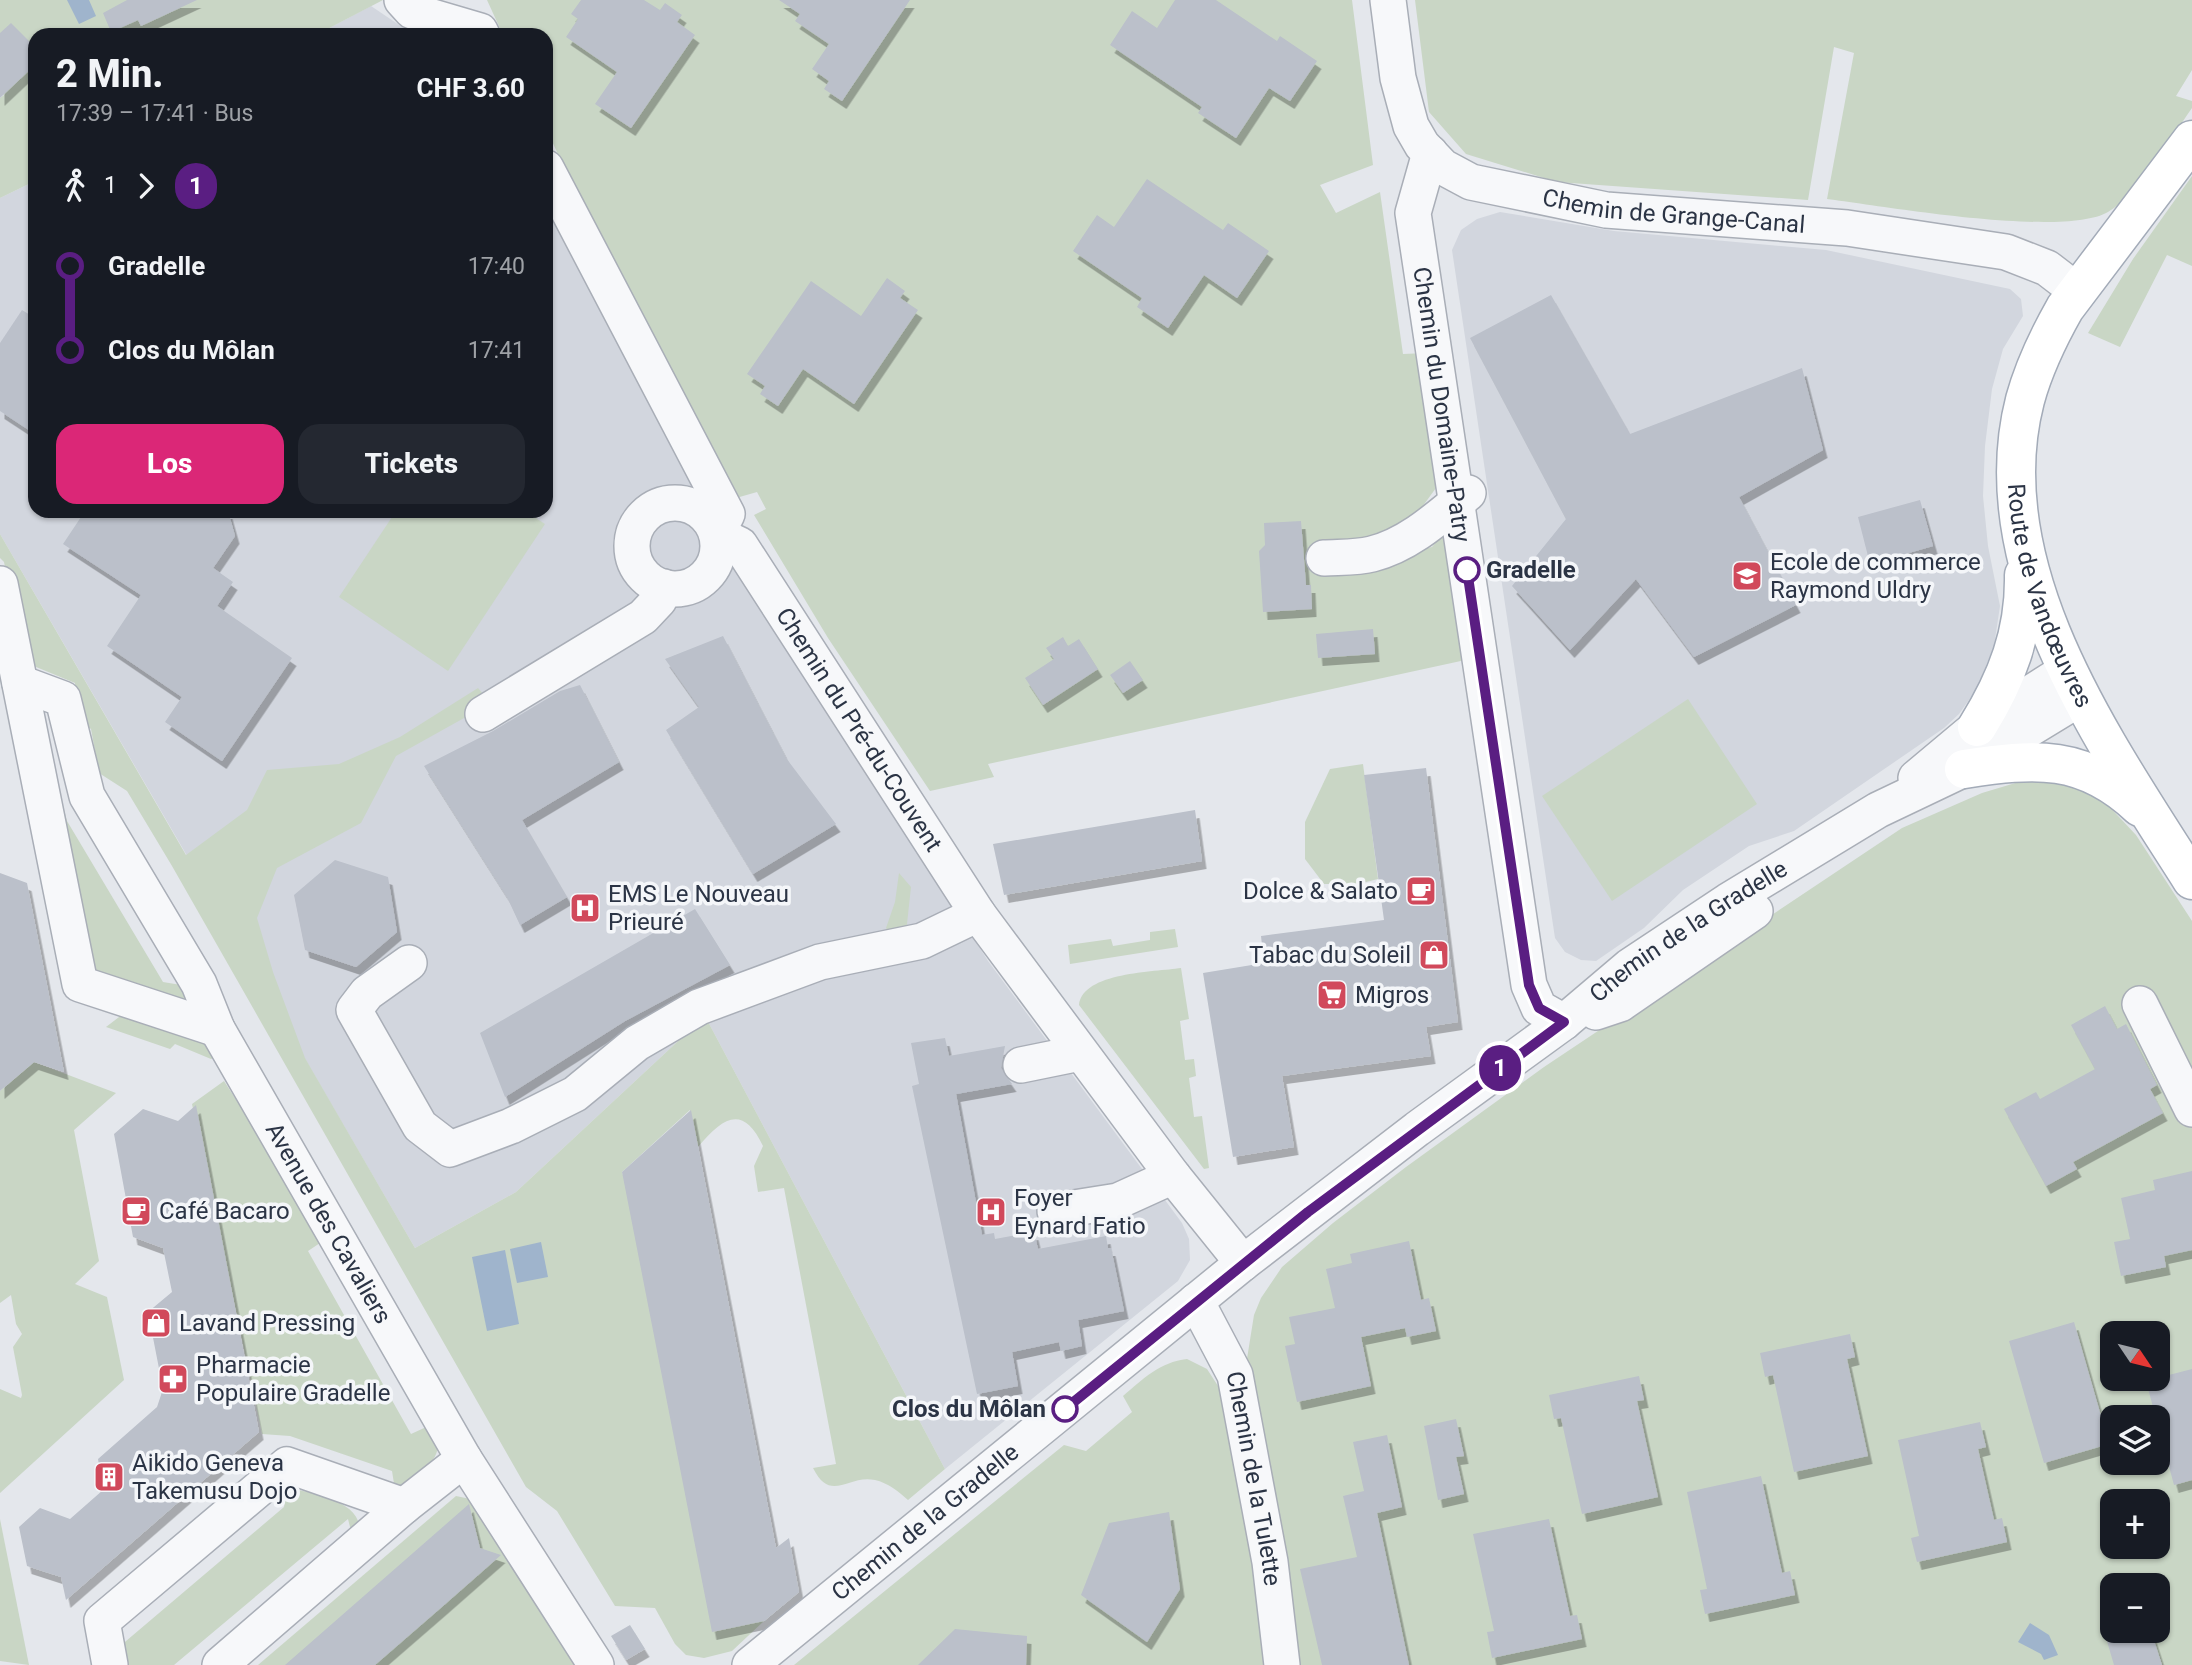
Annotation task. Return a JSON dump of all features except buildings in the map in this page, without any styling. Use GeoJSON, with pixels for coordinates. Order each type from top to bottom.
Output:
{"type":"FeatureCollection","features":[{"type":"Feature","properties":{"kind":"main road","name":"Route de Vandœuvres"},"geometry":{"type":"LineString","coordinates":[[2192,140],[2077,291],[2048,338],[2025,402],[2020,429],[2017,484],[2036,591],[2075,683],[2192,880]]}},
{"type":"Feature","properties":{"kind":"main road"},"geometry":{"type":"LineString","coordinates":[[1977,727],[2005,679],[2016,646],[2024,586],[2023,528]]}},
{"type":"Feature","properties":{"kind":"main road"},"geometry":{"type":"LineString","coordinates":[[1964,769],[2028,761],[2075,766],[2113,785],[2159,824]]}},
{"type":"Feature","properties":{"kind":"street"},"geometry":{"type":"LineString","coordinates":[[402,0],[412,12],[471,28]]}},
{"type":"Feature","properties":{"kind":"street","name":"Chemin de Grange-Canal"},"geometry":{"type":"LineString","coordinates":[[1388,0],[1403,103],[1411,126],[1437,160],[1471,182],[1516,194],[1606,210],[1847,228],[2006,252],[2048,268],[2077,291]]}},
{"type":"Feature","properties":{"kind":"street","name":"Chemin du Domaine-Patry"},"geometry":{"type":"LineString","coordinates":[[1437,160],[1446,186],[1434,203],[1429,221],[1463,498]]}},
{"type":"Feature","properties":{"kind":"street","name":"Chemin du Domaine-Patry"},"geometry":{"type":"LineString","coordinates":[[1437,160],[1413,213],[1524,868],[1544,975],[1561,993],[1564,1022]]}},
{"type":"Feature","properties":{"kind":"street"},"geometry":{"type":"LineString","coordinates":[[553,181],[727,514],[717,534],[715,563],[707,575],[695,584],[681,589],[664,587],[643,575],[632,551],[638,524],[647,513],[659,506],[673,503],[688,505],[701,511],[717,534]]}},
{"type":"Feature","properties":{"kind":"street"},"geometry":{"type":"LineString","coordinates":[[1324,558],[1372,554],[1394,545],[1420,531],[1463,498]]}},
{"type":"Feature","properties":{"kind":"street","name":"Chemin du Pré-du-Couvent"},"geometry":{"type":"LineString","coordinates":[[717,534],[740,545],[978,914],[1172,1176],[1243,1263]]}},
{"type":"Feature","properties":{"kind":"street"},"geometry":{"type":"LineString","coordinates":[[0,584],[80,984],[217,1029]]}},
{"type":"Feature","properties":{"kind":"street"},"geometry":{"type":"LineString","coordinates":[[483,714],[643,617],[659,600],[664,587]]}},
{"type":"Feature","properties":{"kind":"street","name":"Avenue des Cavaliers"},"geometry":{"type":"LineString","coordinates":[[20,683],[63,699],[87,796],[199,984],[217,1029],[464,1459],[596,1665]]}},
{"type":"Feature","properties":{"kind":"street","name":"Chemin de la Gradelle"},"geometry":{"type":"LineString","coordinates":[[1878,810],[1977,727],[2075,683]]}},
{"type":"Feature","properties":{"kind":"street","name":"Chemin de la Gradelle"},"geometry":{"type":"LineString","coordinates":[[750,1665],[1243,1263],[1417,1129],[1564,1022],[1630,965],[1728,901],[1878,810],[1964,769],[2075,683]]}},
{"type":"Feature","properties":{"kind":"street"},"geometry":{"type":"LineString","coordinates":[[408,963],[367,993],[354,1010],[420,1126],[450,1149],[511,1126],[575,1094],[637,1043],[699,1007],[820,962],[922,941],[978,914]]}},
{"type":"Feature","properties":{"kind":"street"},"geometry":{"type":"LineString","coordinates":[[2140,1004],[2192,1109]]}},
{"type":"Feature","properties":{"kind":"street"},"geometry":{"type":"LineString","coordinates":[[1021,1065],[1080,1053]]}},
{"type":"Feature","properties":{"kind":"street"},"geometry":{"type":"LineString","coordinates":[[1055,1211],[1118,1201],[1172,1176]]}},
{"type":"Feature","properties":{"kind":"street","name":"Chemin de la Tulette"},"geometry":{"type":"LineString","coordinates":[[1196,1301],[1235,1375],[1270,1562],[1282,1665]]}},
{"type":"Feature","properties":{"kind":"street"},"geometry":{"type":"LineString","coordinates":[[220,1665],[404,1506],[464,1459]]}},
{"type":"Feature","properties":{"kind":"street"},"geometry":{"type":"LineString","coordinates":[[110,1665],[102,1622],[287,1465],[404,1506]]}},
{"type":"Feature","properties":{"kind":"shaded area"},"geometry":{"type":"Polygon","coordinates":[[[371,6],[404,28],[329,28],[371,6]]]}},
{"type":"Feature","properties":{"kind":"shaded area"},"geometry":{"type":"Polygon","coordinates":[[[28,184],[28,518],[553,518],[553,194],[748,581],[988,961],[1182,1223],[1189,1239],[1190,1260],[1178,1281],[945,1469],[705,1016],[516,1192],[415,1248],[0,534],[0,198],[28,184]]]}},
{"type":"Feature","properties":{"kind":"shaded area","name":"Ecole de commerce Raymond Uldry"},"geometry":{"type":"Polygon","coordinates":[[[1500,212],[1614,231],[1826,250],[2010,289],[2021,299],[2023,316],[2003,349],[1992,389],[1985,446],[1983,496],[1988,546],[2000,606],[1994,646],[1976,690],[1959,714],[1944,728],[1794,831],[1749,846],[1683,890],[1644,928],[1596,961],[1581,960],[1565,952],[1555,938],[1452,250],[1461,230],[1477,219],[1500,212]]]}},
{"type":"Feature","properties":{"kind":"green space"},"geometry":{"type":"Polygon","coordinates":[[[0,0],[383,0],[329,28],[28,28],[28,184],[0,198],[0,98],[4,95],[0,91],[0,0]]]}},
{"type":"Feature","properties":{"kind":"green space"},"geometry":{"type":"Polygon","coordinates":[[[487,0],[1352,0],[1373,165],[1320,185],[1336,213],[1380,192],[1403,354],[1426,353],[1444,477],[1417,514],[1422,549],[1432,547],[1451,524],[1470,659],[988,764],[994,777],[930,791],[828,638],[754,515],[766,509],[757,492],[736,498],[622,295],[553,143],[553,28],[500,28],[487,0]]]}},
{"type":"Feature","properties":{"kind":"green space"},"geometry":{"type":"Polygon","coordinates":[[[1415,0],[2192,0],[2192,70],[2176,96],[2192,101],[2192,108],[2132,192],[2108,212],[2085,219],[2053,222],[1972,218],[1827,199],[1854,53],[1834,47],[1808,200],[1557,182],[1466,154],[1429,112],[1415,0]]]}},
{"type":"Feature","properties":{"kind":"green space"},"geometry":{"type":"Polygon","coordinates":[[[2192,176],[2192,266],[2167,255],[2120,347],[2088,333],[2133,259],[2192,176]]]}},
{"type":"Feature","properties":{"kind":"green space"},"geometry":{"type":"Polygon","coordinates":[[[391,518],[536,518],[545,524],[448,671],[339,597],[391,518]]]}},
{"type":"Feature","properties":{"kind":"green space"},"geometry":{"type":"Polygon","coordinates":[[[0,534],[186,855],[247,810],[267,770],[339,764],[400,737],[478,688],[491,703],[396,756],[361,823],[277,868],[257,918],[273,972],[305,1058],[415,1248],[516,1192],[705,1016],[945,1469],[908,1500],[893,1488],[875,1480],[865,1479],[833,1486],[820,1479],[813,1468],[836,1464],[784,1188],[758,1192],[754,1166],[763,1146],[748,1124],[740,1120],[724,1123],[698,1147],[690,1110],[622,1172],[764,1621],[732,1651],[704,1658],[686,1655],[675,1644],[655,1608],[615,1606],[557,1511],[526,1487],[172,866],[127,791],[99,773],[91,729],[75,719],[75,683],[24,662],[4,562],[0,558],[0,534]]]}},
{"type":"Feature","properties":{"kind":"green space"},"geometry":{"type":"Polygon","coordinates":[[[1688,699],[1757,804],[1612,901],[1542,796],[1688,699]]]}},
{"type":"Feature","properties":{"kind":"green space"},"geometry":{"type":"Polygon","coordinates":[[[47,702],[40,719],[67,821],[163,982],[193,987],[194,1012],[96,978],[36,703],[47,702]]]}},
{"type":"Feature","properties":{"kind":"green space"},"geometry":{"type":"Polygon","coordinates":[[[1363,764],[1378,879],[1358,884],[1324,884],[1305,859],[1305,822],[1330,769],[1363,764]]]}},
{"type":"Feature","properties":{"kind":"green space"},"geometry":{"type":"Polygon","coordinates":[[[2032,778],[2064,779],[2105,802],[2136,835],[2192,921],[2192,1665],[1293,1665],[1246,1365],[1254,1315],[1261,1298],[1282,1267],[1333,1223],[1406,1167],[1544,1067],[1902,828],[1982,793],[2032,778]]]}},
{"type":"Feature","properties":{"kind":"green space"},"geometry":{"type":"Polygon","coordinates":[[[899,873],[911,887],[906,933],[889,932],[886,928],[895,902],[899,873]]]}},
{"type":"Feature","properties":{"kind":"green space"},"geometry":{"type":"Polygon","coordinates":[[[1175,929],[1178,947],[1070,964],[1068,945],[1111,939],[1113,946],[1150,940],[1150,932],[1175,929]]]}},
{"type":"Feature","properties":{"kind":"green space"},"geometry":{"type":"Polygon","coordinates":[[[1181,968],[1189,1019],[1180,1021],[1185,1060],[1194,1059],[1196,1076],[1189,1078],[1194,1117],[1202,1116],[1209,1168],[1204,1169],[1079,1005],[1083,994],[1106,980],[1181,968]]]}},
{"type":"Feature","properties":{"kind":"green space"},"geometry":{"type":"Polygon","coordinates":[[[123,1014],[204,1040],[216,1057],[211,1059],[175,1044],[170,1049],[106,1027],[123,1014]]]}},
{"type":"Feature","properties":{"kind":"green space"},"geometry":{"type":"Polygon","coordinates":[[[34,1062],[116,1093],[74,1130],[99,1261],[75,1284],[107,1297],[124,1380],[0,1493],[0,1389],[21,1398],[13,1347],[22,1334],[16,1324],[11,1295],[0,1303],[0,1091],[34,1062]]]}},
{"type":"Feature","properties":{"kind":"green space"},"geometry":{"type":"Polygon","coordinates":[[[224,1081],[326,1239],[308,1251],[411,1434],[435,1423],[438,1447],[435,1456],[424,1469],[395,1490],[392,1471],[290,1436],[262,1434],[192,1104],[224,1081]]]}},
{"type":"Feature","properties":{"kind":"green space"},"geometry":{"type":"Polygon","coordinates":[[[1187,1359],[1207,1369],[1220,1389],[1256,1575],[1267,1665],[794,1665],[1064,1445],[1086,1451],[1132,1412],[1123,1396],[1145,1378],[1168,1364],[1187,1359]]]}},
{"type":"Feature","properties":{"kind":"green space"},"geometry":{"type":"Polygon","coordinates":[[[287,1487],[320,1495],[342,1504],[357,1519],[360,1529],[353,1539],[348,1519],[174,1665],[123,1665],[119,1647],[284,1507],[287,1487]]]}},
{"type":"Feature","properties":{"kind":"green space"},"geometry":{"type":"Polygon","coordinates":[[[456,1496],[475,1500],[576,1665],[258,1665],[456,1496]]]}},
{"type":"Feature","properties":{"kind":"green space"},"geometry":{"type":"Polygon","coordinates":[[[0,1519],[29,1665],[0,1661],[0,1519]]]}},
{"type":"Feature","properties":{"kind":"water"},"geometry":{"type":"Polygon","coordinates":[[[67,0],[89,0],[96,16],[79,24],[67,0]]]}},
{"type":"Feature","properties":{"kind":"water"},"geometry":{"type":"Polygon","coordinates":[[[541,1242],[548,1277],[517,1283],[510,1249],[541,1242]]]}},
{"type":"Feature","properties":{"kind":"water"},"geometry":{"type":"Polygon","coordinates":[[[505,1250],[519,1324],[487,1331],[472,1257],[505,1250]]]}},
{"type":"Feature","properties":{"kind":"water"},"geometry":{"type":"Polygon","coordinates":[[[2030,1623],[2049,1635],[2058,1655],[2044,1660],[2041,1654],[2018,1642],[2030,1623]]]}},
{"type":"Feature","properties":{"kind":"bus line","name":"1"},"geometry":{"type":"LineString","coordinates":[[1065,1409],[1308,1212],[1564,1022],[1539,1008],[1529,985],[1467,570]]}},
{"type":"Feature","properties":{"kind":"place","name":"Gradelle"},"geometry":{"type":"Point","coordinates":[1467,570]}},
{"type":"Feature","properties":{"kind":"place","name":"Ecole de commerce Raymond Uldry"},"geometry":{"type":"Point","coordinates":[1747,576]}},
{"type":"Feature","properties":{"kind":"place","name":"Dolce & Salato"},"geometry":{"type":"Point","coordinates":[1421,891]}},
{"type":"Feature","properties":{"kind":"place","name":"EMS Le Nouveau Prieuré"},"geometry":{"type":"Point","coordinates":[585,908]}},
{"type":"Feature","properties":{"kind":"place","name":"Tabac du Soleil"},"geometry":{"type":"Point","coordinates":[1434,955]}},
{"type":"Feature","properties":{"kind":"place","name":"Migros"},"geometry":{"type":"Point","coordinates":[1332,995]}},
{"type":"Feature","properties":{"kind":"place","name":"Café Bacaro"},"geometry":{"type":"Point","coordinates":[136,1211]}},
{"type":"Feature","properties":{"kind":"place","name":"Foyer Eynard Fatio"},"geometry":{"type":"Point","coordinates":[991,1212]}},
{"type":"Feature","properties":{"kind":"place","name":"Lavand Pressing"},"geometry":{"type":"Point","coordinates":[156,1323]}},
{"type":"Feature","properties":{"kind":"place","name":"Pharmacie Populaire Gradelle"},"geometry":{"type":"Point","coordinates":[173,1379]}},
{"type":"Feature","properties":{"kind":"place","name":"Clos du Môlan"},"geometry":{"type":"Point","coordinates":[1065,1409]}},
{"type":"Feature","properties":{"kind":"place","name":"Aikido Geneva Takemusu Dojo"},"geometry":{"type":"Point","coordinates":[109,1477]}}]}
